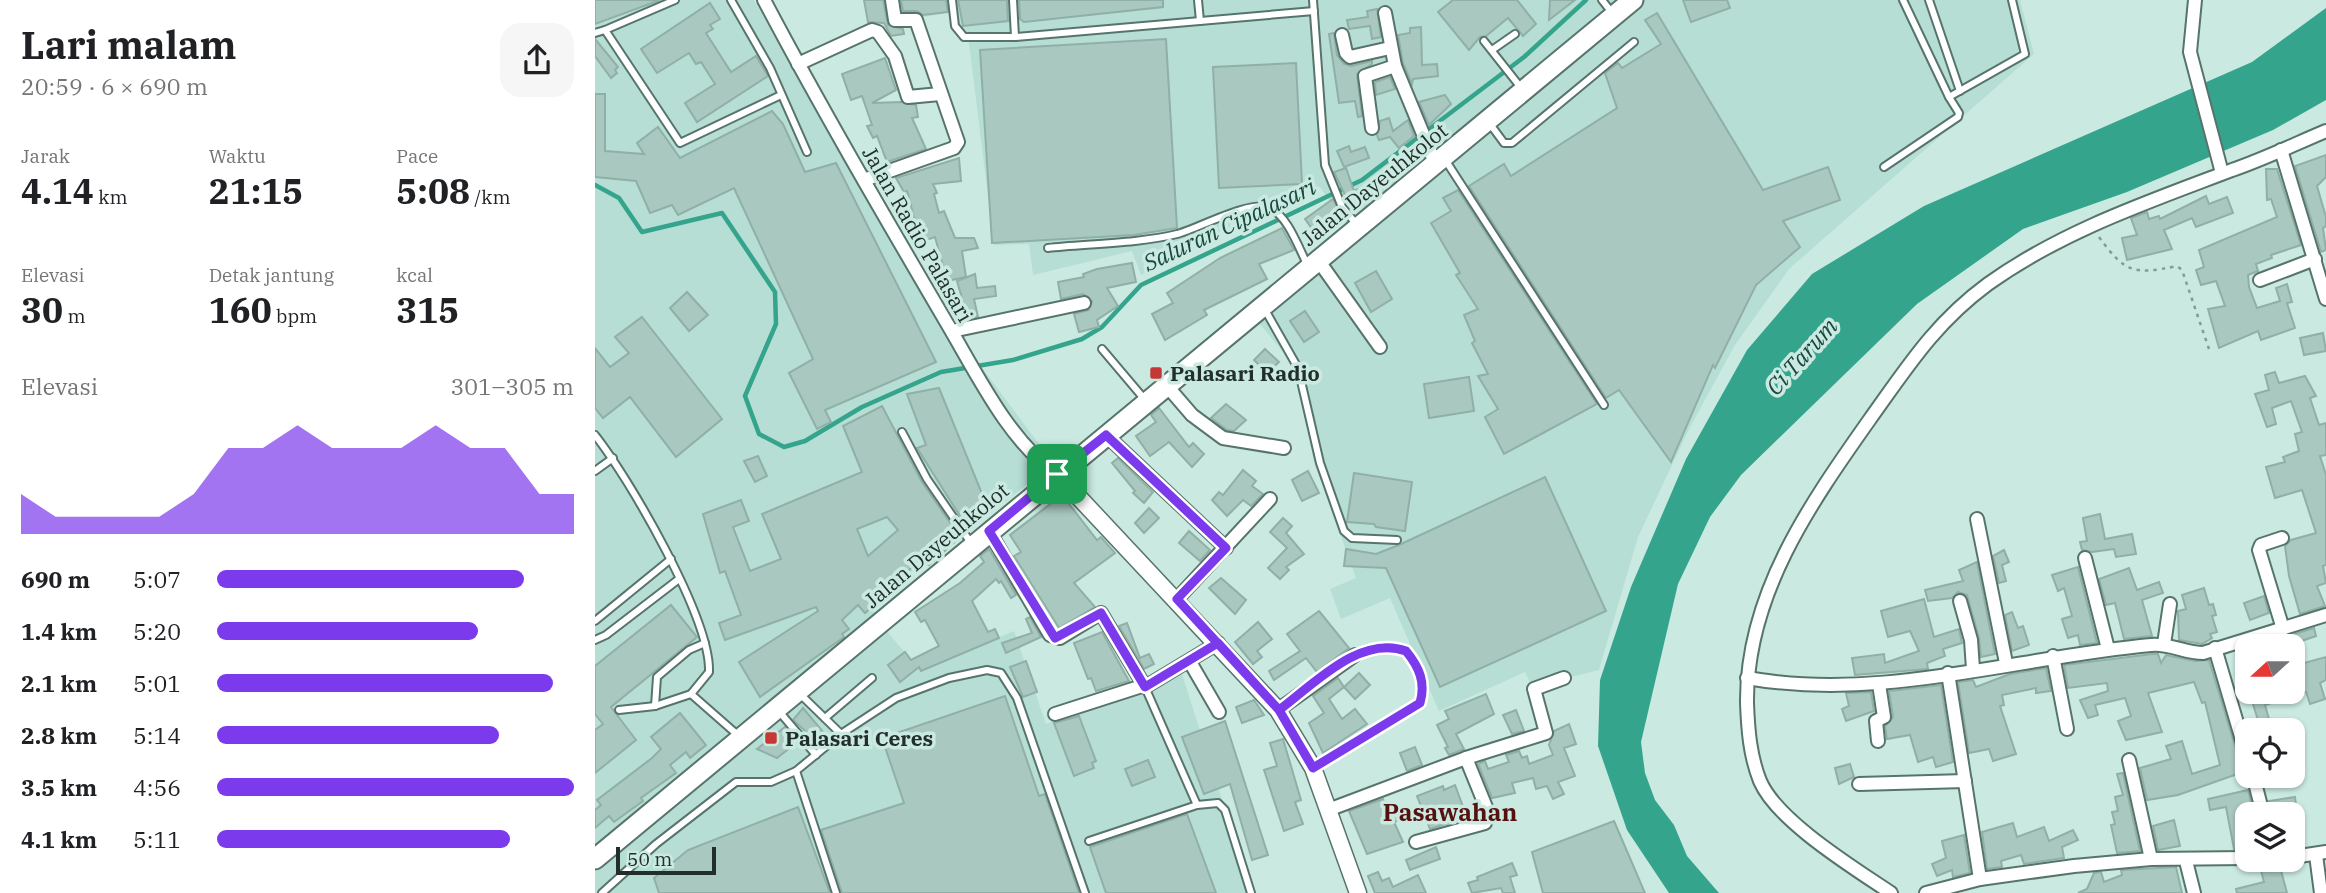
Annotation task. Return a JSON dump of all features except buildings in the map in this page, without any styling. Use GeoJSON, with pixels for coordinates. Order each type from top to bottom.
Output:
{"type":"FeatureCollection","features":[{"type":"Feature","properties":{"kind":"main road","name":"Jalan Dayeuhkolot"},"geometry":{"type":"LineString","coordinates":[[595,859],[1487,120],[1518,84],[1607,7],[1633,0]]}},
{"type":"Feature","properties":{"kind":"main road"},"geometry":{"type":"LineString","coordinates":[[1057,474],[1279,710],[1313,768],[1358,893]]}},
{"type":"Feature","properties":{"kind":"street","name":"Jalan Radio Palasari"},"geometry":{"type":"LineString","coordinates":[[764,0],[864,180],[989,391],[1022,443],[1038,461],[1057,474]]}},
{"type":"Feature","properties":{"kind":"street"},"geometry":{"type":"LineString","coordinates":[[864,180],[956,147],[957,138],[916,20],[895,20],[892,0]]}},
{"type":"Feature","properties":{"kind":"street"},"geometry":{"type":"LineString","coordinates":[[2196,0],[2189,40],[2222,173]]}},
{"type":"Feature","properties":{"kind":"street"},"geometry":{"type":"LineString","coordinates":[[1385,13],[1395,66],[1425,139],[1439,160]]}},
{"type":"Feature","properties":{"kind":"street"},"geometry":{"type":"LineString","coordinates":[[798,64],[872,30],[878,32],[895,55],[908,97],[913,99],[940,94]]}},
{"type":"Feature","properties":{"kind":"street"},"geometry":{"type":"LineString","coordinates":[[1342,35],[1349,57],[1390,48]]}},
{"type":"Feature","properties":{"kind":"street"},"geometry":{"type":"LineString","coordinates":[[1372,128],[1365,76],[1395,66]]}},
{"type":"Feature","properties":{"kind":"street"},"geometry":{"type":"LineString","coordinates":[[1891,893],[1830,851],[1772,802],[1760,782],[1752,757],[1747,678],[1762,604],[1786,550],[1826,483],[1933,331],[1988,285],[2046,246],[2326,131]]}},
{"type":"Feature","properties":{"kind":"street"},"geometry":{"type":"LineString","coordinates":[[2281,149],[2326,299]]}},
{"type":"Feature","properties":{"kind":"street"},"geometry":{"type":"LineString","coordinates":[[2260,280],[2315,259]]}},
{"type":"Feature","properties":{"kind":"street"},"geometry":{"type":"LineString","coordinates":[[1313,263],[1380,346]]}},
{"type":"Feature","properties":{"kind":"street"},"geometry":{"type":"LineString","coordinates":[[953,331],[1084,303]]}},
{"type":"Feature","properties":{"kind":"street"},"geometry":{"type":"LineString","coordinates":[[1167,386],[1192,415],[1223,438],[1284,448]]}},
{"type":"Feature","properties":{"kind":"street"},"geometry":{"type":"LineString","coordinates":[[1106,435],[1226,548]]}},
{"type":"Feature","properties":{"kind":"street"},"geometry":{"type":"LineString","coordinates":[[1177,599],[1270,499]]}},
{"type":"Feature","properties":{"kind":"street"},"geometry":{"type":"LineString","coordinates":[[1977,519],[2006,663]]}},
{"type":"Feature","properties":{"kind":"street"},"geometry":{"type":"LineString","coordinates":[[989,531],[1050,635],[1060,638],[1101,613],[1143,686]]}},
{"type":"Feature","properties":{"kind":"street"},"geometry":{"type":"LineString","coordinates":[[2282,538],[2261,545],[2259,550],[2283,629]]}},
{"type":"Feature","properties":{"kind":"street"},"geometry":{"type":"LineString","coordinates":[[2085,558],[2108,649]]}},
{"type":"Feature","properties":{"kind":"street"},"geometry":{"type":"LineString","coordinates":[[1960,601],[1971,640],[1973,669]]}},
{"type":"Feature","properties":{"kind":"street"},"geometry":{"type":"LineString","coordinates":[[2164,644],[2170,604]]}},
{"type":"Feature","properties":{"kind":"street"},"geometry":{"type":"LineString","coordinates":[[1747,678],[1839,686],[1879,684],[2108,649],[2164,644],[2191,653],[2326,615]]}},
{"type":"Feature","properties":{"kind":"street"},"geometry":{"type":"LineString","coordinates":[[1055,714],[1143,686],[1190,662],[1218,643]]}},
{"type":"Feature","properties":{"kind":"street"},"geometry":{"type":"LineString","coordinates":[[2215,648],[2236,718]]}},
{"type":"Feature","properties":{"kind":"street"},"geometry":{"type":"LineString","coordinates":[[1279,710],[1355,655]]}},
{"type":"Feature","properties":{"kind":"street"},"geometry":{"type":"LineString","coordinates":[[2053,656],[2067,729]]}},
{"type":"Feature","properties":{"kind":"street"},"geometry":{"type":"LineString","coordinates":[[1190,662],[1219,712]]}},
{"type":"Feature","properties":{"kind":"street"},"geometry":{"type":"LineString","coordinates":[[1948,673],[1980,879]]}},
{"type":"Feature","properties":{"kind":"street"},"geometry":{"type":"LineString","coordinates":[[1328,810],[1466,758],[1546,733],[1534,689],[1565,678]]}},
{"type":"Feature","properties":{"kind":"street"},"geometry":{"type":"LineString","coordinates":[[1878,741],[1876,721],[1884,717],[1879,684]]}},
{"type":"Feature","properties":{"kind":"street"},"geometry":{"type":"LineString","coordinates":[[1416,842],[1487,820],[1486,807],[1466,758]]}},
{"type":"Feature","properties":{"kind":"street"},"geometry":{"type":"LineString","coordinates":[[2129,760],[2151,859]]}},
{"type":"Feature","properties":{"kind":"street"},"geometry":{"type":"LineString","coordinates":[[1859,784],[1965,781]]}},
{"type":"Feature","properties":{"kind":"street"},"geometry":{"type":"LineString","coordinates":[[2321,854],[2321,893]]}},
{"type":"Feature","properties":{"kind":"street"},"geometry":{"type":"LineString","coordinates":[[1926,893],[1980,879],[2151,859],[2186,861],[2235,859]]}},
{"type":"Feature","properties":{"kind":"street"},"geometry":{"type":"LineString","coordinates":[[2186,861],[2194,893]]}},
{"type":"Feature","properties":{"kind":"lane"},"geometry":{"type":"LineString","coordinates":[[595,33],[675,0]]}},
{"type":"Feature","properties":{"kind":"lane"},"geometry":{"type":"LineString","coordinates":[[731,0],[770,68],[807,152]]}},
{"type":"Feature","properties":{"kind":"lane"},"geometry":{"type":"LineString","coordinates":[[952,0],[955,26],[964,37],[1015,37],[1314,11]]}},
{"type":"Feature","properties":{"kind":"lane"},"geometry":{"type":"LineString","coordinates":[[1013,0],[1015,37]]}},
{"type":"Feature","properties":{"kind":"lane"},"geometry":{"type":"LineString","coordinates":[[1198,0],[1200,20]]}},
{"type":"Feature","properties":{"kind":"lane"},"geometry":{"type":"LineString","coordinates":[[1313,0],[1322,147],[1332,190],[1342,207],[1359,226]]}},
{"type":"Feature","properties":{"kind":"lane"},"geometry":{"type":"LineString","coordinates":[[1884,167],[1958,117],[1959,113],[1903,0]]}},
{"type":"Feature","properties":{"kind":"lane"},"geometry":{"type":"LineString","coordinates":[[1929,0],[1960,91]]}},
{"type":"Feature","properties":{"kind":"lane"},"geometry":{"type":"LineString","coordinates":[[1949,97],[2025,54],[2012,0]]}},
{"type":"Feature","properties":{"kind":"lane"},"geometry":{"type":"LineString","coordinates":[[605,30],[680,143],[781,95]]}},
{"type":"Feature","properties":{"kind":"lane"},"geometry":{"type":"LineString","coordinates":[[1492,50],[1514,34]]}},
{"type":"Feature","properties":{"kind":"lane"},"geometry":{"type":"LineString","coordinates":[[1484,41],[1518,84]]}},
{"type":"Feature","properties":{"kind":"lane"},"geometry":{"type":"LineString","coordinates":[[1487,120],[1504,143],[1512,143],[1635,42]]}},
{"type":"Feature","properties":{"kind":"lane"},"geometry":{"type":"LineString","coordinates":[[1439,160],[1604,405]]}},
{"type":"Feature","properties":{"kind":"lane"},"geometry":{"type":"LineString","coordinates":[[1048,248],[1177,234],[1226,214],[1266,206],[1286,224],[1313,263]]}},
{"type":"Feature","properties":{"kind":"lane"},"geometry":{"type":"LineString","coordinates":[[1262,305],[1299,368],[1320,463],[1345,531],[1352,538],[1397,540]]}},
{"type":"Feature","properties":{"kind":"lane"},"geometry":{"type":"LineString","coordinates":[[1102,349],[1147,402]]}},
{"type":"Feature","properties":{"kind":"lane"},"geometry":{"type":"LineString","coordinates":[[902,432],[927,479],[972,545]]}},
{"type":"Feature","properties":{"kind":"lane"},"geometry":{"type":"LineString","coordinates":[[595,435],[613,458],[671,559],[705,643],[709,672],[691,694],[655,706],[619,710]]}},
{"type":"Feature","properties":{"kind":"lane"},"geometry":{"type":"LineString","coordinates":[[595,471],[613,458]]}},
{"type":"Feature","properties":{"kind":"lane"},"geometry":{"type":"LineString","coordinates":[[595,621],[671,559]]}},
{"type":"Feature","properties":{"kind":"lane"},"geometry":{"type":"LineString","coordinates":[[595,639],[606,635],[679,579]]}},
{"type":"Feature","properties":{"kind":"lane"},"geometry":{"type":"LineString","coordinates":[[655,706],[657,677],[689,650],[705,643]]}},
{"type":"Feature","properties":{"kind":"lane"},"geometry":{"type":"LineString","coordinates":[[1313,768],[1420,703],[1423,686],[1419,671],[1406,651],[1388,647],[1355,655]]}},
{"type":"Feature","properties":{"kind":"lane"},"geometry":{"type":"LineString","coordinates":[[602,893],[656,844],[736,782],[771,782],[796,771],[841,734],[896,698],[949,678],[987,670],[1001,673],[1017,698],[1085,893]]}},
{"type":"Feature","properties":{"kind":"lane"},"geometry":{"type":"LineString","coordinates":[[825,718],[872,678]]}},
{"type":"Feature","properties":{"kind":"lane"},"geometry":{"type":"LineString","coordinates":[[1143,686],[1197,805]]}},
{"type":"Feature","properties":{"kind":"lane"},"geometry":{"type":"LineString","coordinates":[[797,691],[841,734]]}},
{"type":"Feature","properties":{"kind":"lane"},"geometry":{"type":"LineString","coordinates":[[691,694],[741,738]]}},
{"type":"Feature","properties":{"kind":"lane"},"geometry":{"type":"LineString","coordinates":[[776,708],[816,755]]}},
{"type":"Feature","properties":{"kind":"lane"},"geometry":{"type":"LineString","coordinates":[[796,771],[836,893]]}},
{"type":"Feature","properties":{"kind":"lane"},"geometry":{"type":"LineString","coordinates":[[1089,841],[1197,805],[1215,803],[1223,807],[1251,893]]}},
{"type":"Feature","properties":{"kind":"path"},"geometry":{"type":"LineString","coordinates":[[2091,226],[2122,267],[2140,271],[2177,266],[2182,270],[2209,349]]}},
{"type":"Feature","properties":{"kind":"shaded area"},"geometry":{"type":"Polygon","coordinates":[[[595,0],[754,0],[904,263],[1053,463],[873,610],[890,635],[921,671],[1014,631],[1046,724],[1182,674],[1252,893],[595,893],[595,0]]]}},
{"type":"Feature","properties":{"kind":"shaded area"},"geometry":{"type":"Polygon","coordinates":[[[898,0],[2020,0],[2034,54],[1789,269],[1735,345],[1689,429],[1638,537],[1599,670],[1532,687],[1525,672],[1439,711],[1390,598],[1341,619],[1330,589],[1356,578],[1314,462],[1296,367],[1258,322],[1358,241],[1320,187],[1141,275],[1132,251],[1033,275],[1029,244],[994,245],[969,43],[957,30],[948,13],[899,21],[898,0]]]}},
{"type":"Feature","properties":{"kind":"water","name":"Ci Tarum"},"geometry":{"type":"Polygon","coordinates":[[[2326,8],[2326,100],[2273,130],[2127,192],[2023,229],[1917,304],[1741,475],[1710,517],[1678,584],[1641,742],[1645,773],[1655,800],[1674,825],[1687,856],[1719,893],[1669,893],[1627,830],[1598,746],[1600,680],[1631,587],[1686,459],[1747,350],[1812,274],[1924,206],[2252,62],[2326,8]]]}},
{"type":"Feature","properties":{"kind":"waterway","name":"Saluran Cipalasari"},"geometry":{"type":"LineString","coordinates":[[595,185],[619,198],[642,232],[722,213],[775,292],[776,324],[745,396],[759,434],[784,447],[805,441],[862,407],[941,372],[1013,360],[1082,339],[1102,327],[1141,285],[1362,180],[1524,57],[1586,0]]}},
{"type":"Feature","properties":{"kind":"place","name":"Palasari Radio"},"geometry":{"type":"Point","coordinates":[1156,373]}},
{"type":"Feature","properties":{"kind":"place","name":"Palasari Ceres"},"geometry":{"type":"Point","coordinates":[771,738]}},
{"type":"Feature","properties":{"kind":"district","name":"Pasawahan"},"geometry":{"type":"Point","coordinates":[1450,812]}},
{"type":"Feature","properties":{"kind":"route"},"geometry":{"type":"LineString","coordinates":[[1057,474],[989,531],[1050,635],[1060,638],[1101,613],[1139,682],[1145,687],[1218,643],[1279,710],[1313,768],[1420,703],[1423,686],[1414,660],[1406,651],[1388,647],[1355,655],[1279,710],[1254,680],[1177,599],[1226,548],[1106,435],[1057,474]]}}]}
